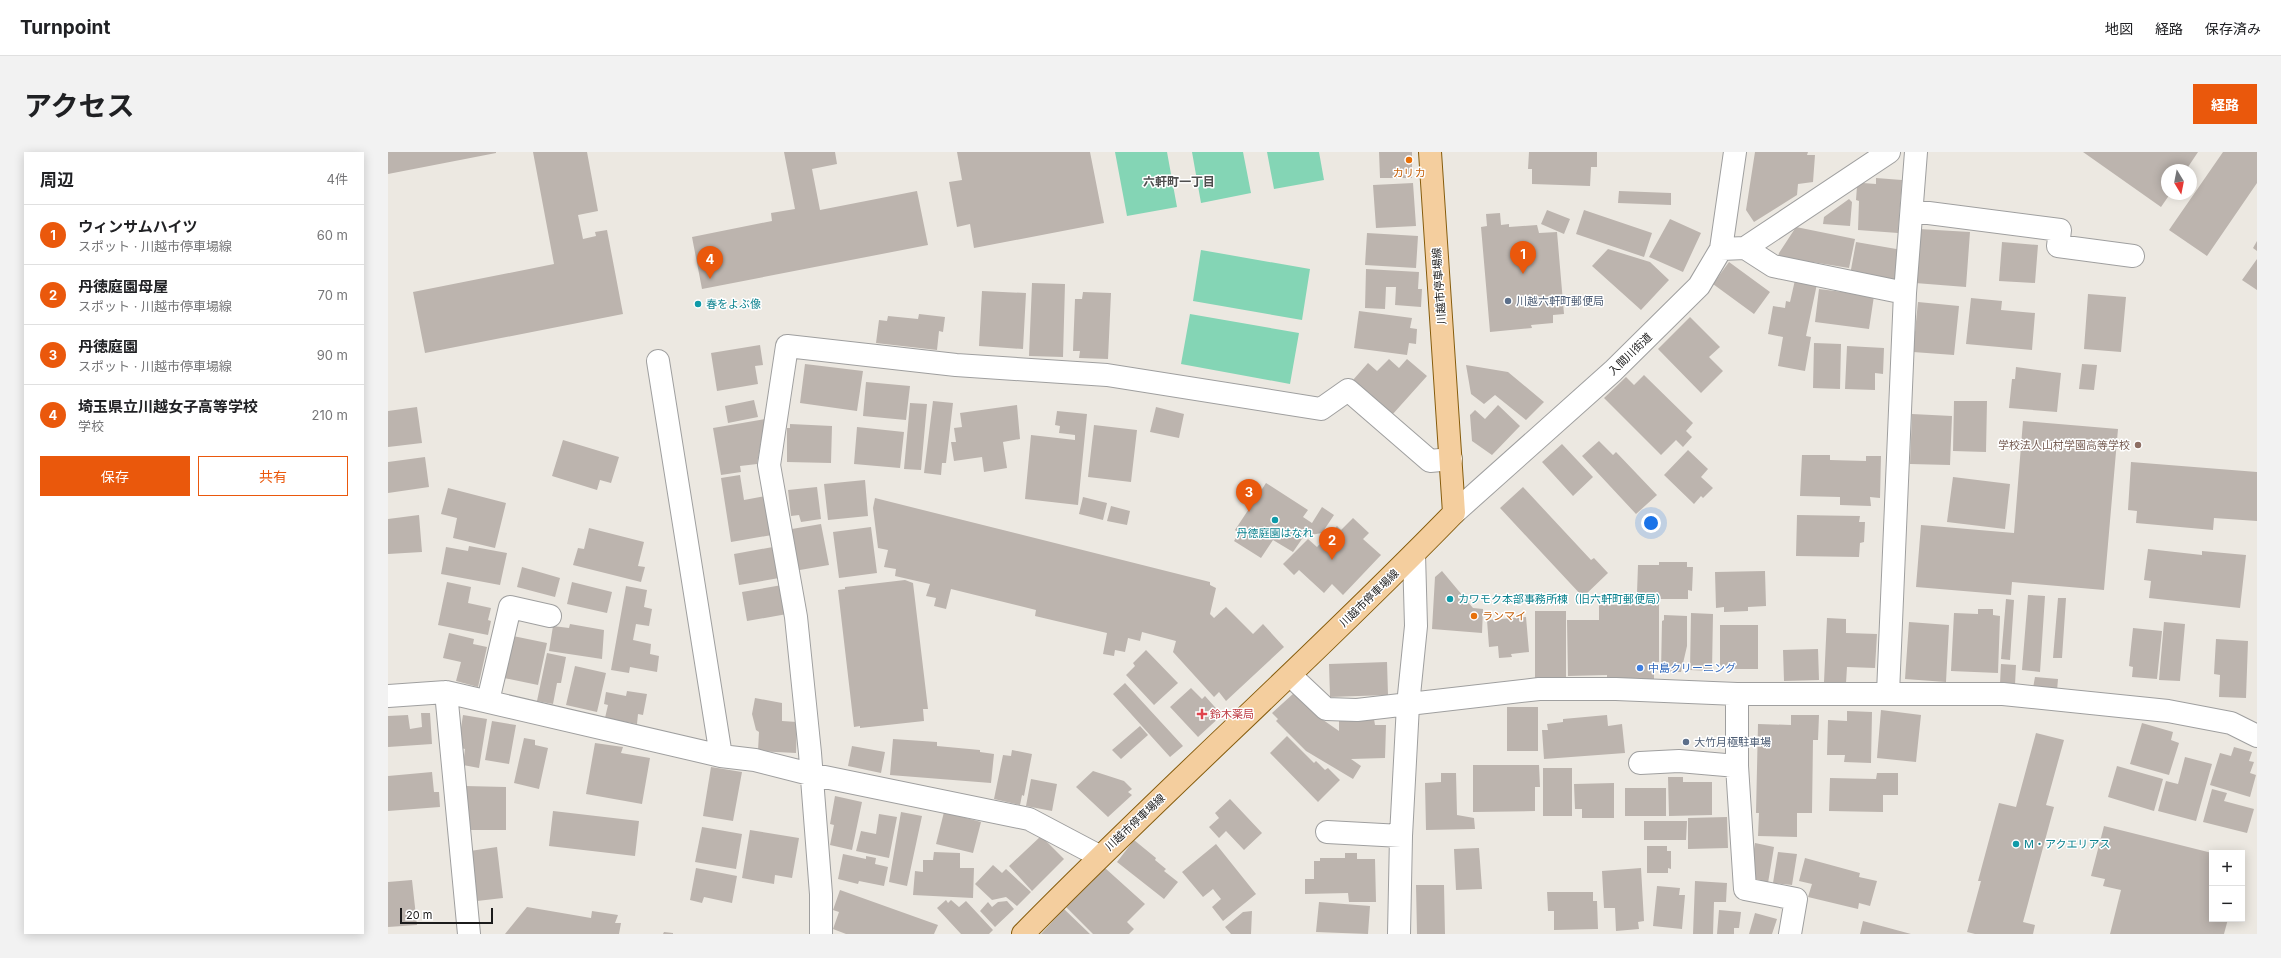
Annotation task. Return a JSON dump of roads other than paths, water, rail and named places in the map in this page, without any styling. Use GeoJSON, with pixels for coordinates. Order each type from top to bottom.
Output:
{"type":"FeatureCollection","features":[{"type":"Feature","properties":{"kind":"main road","name":"川越市停車場線"},"geometry":{"type":"LineString","coordinates":[[1023,934],[1100,856],[1291,676],[1454,513],[1430,152]]}},
{"type":"Feature","properties":{"kind":"street","name":"入間川街道"},"geometry":{"type":"LineString","coordinates":[[1454,513],[1613,371],[1700,286],[1721,250],[1735,152]]}},
{"type":"Feature","properties":{"kind":"street"},"geometry":{"type":"LineString","coordinates":[[1721,250],[1745,248],[1889,152]]}},
{"type":"Feature","properties":{"kind":"street"},"geometry":{"type":"LineString","coordinates":[[1888,693],[1905,293],[1913,211],[1916,152]]}},
{"type":"Feature","properties":{"kind":"street"},"geometry":{"type":"LineString","coordinates":[[1913,211],[2060,230],[2058,246],[2133,256]]}},
{"type":"Feature","properties":{"kind":"street"},"geometry":{"type":"LineString","coordinates":[[1745,248],[1773,266],[1905,293]]}},
{"type":"Feature","properties":{"kind":"street"},"geometry":{"type":"LineString","coordinates":[[821,934],[821,894],[796,617],[769,465],[787,346],[956,365],[1107,375],[1321,409],[1348,390],[1430,462],[1451,459]]}},
{"type":"Feature","properties":{"kind":"street"},"geometry":{"type":"LineString","coordinates":[[658,361],[721,756]]}},
{"type":"Feature","properties":{"kind":"street"},"geometry":{"type":"LineString","coordinates":[[1399,934],[1401,836],[1408,705],[1416,626],[1414,554]]}},
{"type":"Feature","properties":{"kind":"street"},"geometry":{"type":"LineString","coordinates":[[488,702],[510,607],[550,616]]}},
{"type":"Feature","properties":{"kind":"street"},"geometry":{"type":"LineString","coordinates":[[1291,676],[1326,709],[1357,710],[1539,689],[1616,689],[1737,694],[2003,694],[2168,711],[2231,723],[2257,736]]}},
{"type":"Feature","properties":{"kind":"street"},"geometry":{"type":"LineString","coordinates":[[388,696],[446,692],[721,756],[755,760],[810,774],[1029,819],[1100,856]]}},
{"type":"Feature","properties":{"kind":"street"},"geometry":{"type":"LineString","coordinates":[[446,692],[469,934]]}},
{"type":"Feature","properties":{"kind":"street"},"geometry":{"type":"LineString","coordinates":[[1737,694],[1737,766],[1745,889],[1796,899],[1790,934]]}},
{"type":"Feature","properties":{"kind":"street"},"geometry":{"type":"LineString","coordinates":[[1640,763],[1679,761],[1737,766]]}},
{"type":"Feature","properties":{"kind":"street"},"geometry":{"type":"LineString","coordinates":[[1327,832],[1401,836]]}},
{"type":"Feature","properties":{"kind":"place","name":"カリカ"},"geometry":{"type":"Point","coordinates":[1409,160]}},
{"type":"Feature","properties":{"kind":"place","name":"ウィンサムハイツ"},"geometry":{"type":"Point","coordinates":[1523,274]}},
{"type":"Feature","properties":{"kind":"place","name":"埼玉県立川越女子高等学校"},"geometry":{"type":"Point","coordinates":[710,279]}},
{"type":"Feature","properties":{"kind":"place","name":"川越六軒町郵便局"},"geometry":{"type":"Point","coordinates":[1508,301]}},
{"type":"Feature","properties":{"kind":"place","name":"春をよぶ像"},"geometry":{"type":"Point","coordinates":[698,304]}},
{"type":"Feature","properties":{"kind":"place","name":"学校法人山村学園高等学校"},"geometry":{"type":"Point","coordinates":[2138,445]}},
{"type":"Feature","properties":{"kind":"place","name":"丹徳庭園"},"geometry":{"type":"Point","coordinates":[1249,512]}},
{"type":"Feature","properties":{"kind":"place","name":"丹徳庭園はなれ"},"geometry":{"type":"Point","coordinates":[1275,520]}},
{"type":"Feature","properties":{"kind":"place","name":"丹徳庭園母屋"},"geometry":{"type":"Point","coordinates":[1332,560]}},
{"type":"Feature","properties":{"kind":"place","name":"カワモク本部事務所棟（旧六軒町郵便局）"},"geometry":{"type":"Point","coordinates":[1450,599]}},
{"type":"Feature","properties":{"kind":"place","name":"ランマイ"},"geometry":{"type":"Point","coordinates":[1474,616]}},
{"type":"Feature","properties":{"kind":"place","name":"中島クリーニング"},"geometry":{"type":"Point","coordinates":[1640,668]}},
{"type":"Feature","properties":{"kind":"place","name":"鈴木薬局"},"geometry":{"type":"Point","coordinates":[1202,714]}},
{"type":"Feature","properties":{"kind":"place","name":"大竹月極駐車場"},"geometry":{"type":"Point","coordinates":[1686,742]}},
{"type":"Feature","properties":{"kind":"place","name":"M・アクエリアス"},"geometry":{"type":"Point","coordinates":[2016,844]}},
{"type":"Feature","properties":{"kind":"district","name":"六軒町一丁目"},"geometry":{"type":"Point","coordinates":[1179,181]}}]}
